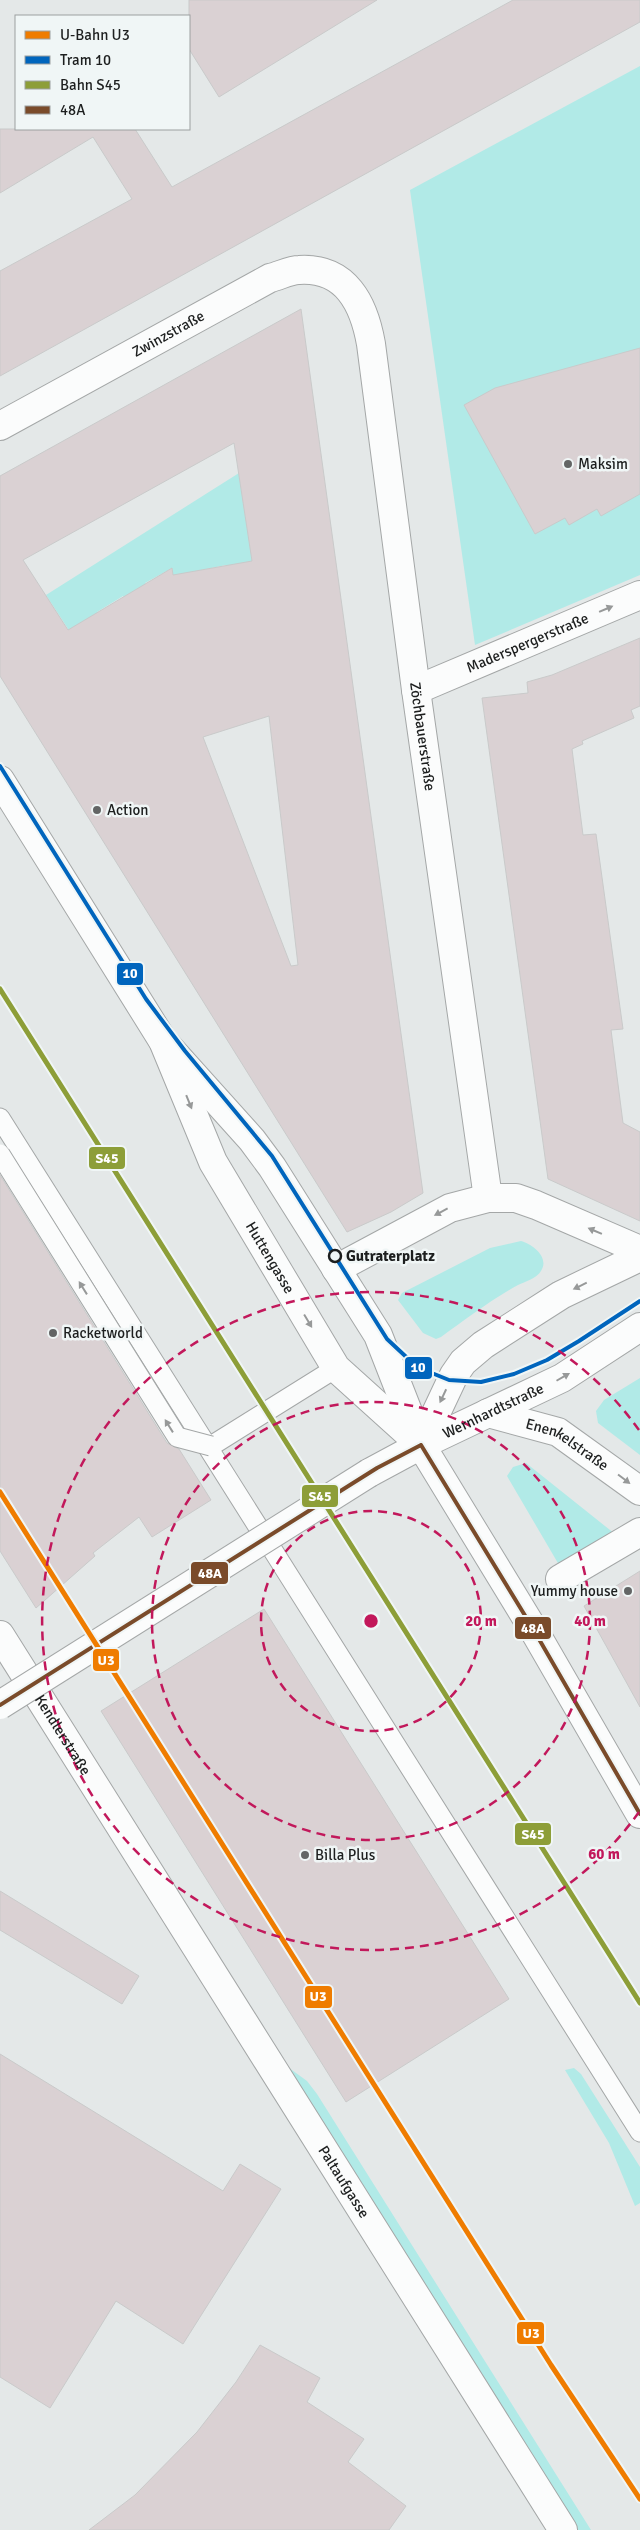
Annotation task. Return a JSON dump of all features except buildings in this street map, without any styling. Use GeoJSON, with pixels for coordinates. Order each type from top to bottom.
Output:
{"type":"FeatureCollection","features":[{"type":"Feature","properties":{"kind":"street","name":"Zwinzstraße"},"geometry":{"type":"LineString","coordinates":[[0,426],[270,278],[298,270],[324,272],[342,282]]}},
{"type":"Feature","properties":{"kind":"street","name":"Zöchbauerstraße"},"geometry":{"type":"LineString","coordinates":[[342,282],[358,300],[367,321],[416,690],[488,1198]]}},
{"type":"Feature","properties":{"kind":"street","name":"Maderspergerstraße"},"geometry":{"type":"LineString","coordinates":[[416,690],[640,595]]}},
{"type":"Feature","properties":{"kind":"street","name":"Huttengasse"},"geometry":{"type":"LineString","coordinates":[[0,780],[163,1041],[213,1162],[336,1368],[421,1445]]}},
{"type":"Feature","properties":{"kind":"street","name":"Huttengasse"},"geometry":{"type":"LineString","coordinates":[[163,1041],[252,1140],[272,1167],[378,1334],[421,1445],[537,1635],[640,1814]]}},
{"type":"Feature","properties":{"kind":"street"},"geometry":{"type":"LineString","coordinates":[[336,1269],[450,1208],[488,1198],[516,1198],[640,1250]]}},
{"type":"Feature","properties":{"kind":"street","name":"Wernhardtstraße"},"geometry":{"type":"LineString","coordinates":[[421,1445],[454,1374],[463,1362],[483,1345],[561,1295],[640,1257]]}},
{"type":"Feature","properties":{"kind":"street","name":"Wernhardtstraße"},"geometry":{"type":"LineString","coordinates":[[421,1445],[562,1378],[640,1328]]}},
{"type":"Feature","properties":{"kind":"street","name":"Enenkelstraße"},"geometry":{"type":"LineString","coordinates":[[488,1413],[558,1432],[640,1491]]}},
{"type":"Feature","properties":{"kind":"street"},"geometry":{"type":"LineString","coordinates":[[0,1705],[369,1473],[421,1445]]}},
{"type":"Feature","properties":{"kind":"street"},"geometry":{"type":"LineString","coordinates":[[560,1579],[640,1532]]}},
{"type":"Feature","properties":{"kind":"street","name":"Kendlerstraße"},"geometry":{"type":"LineString","coordinates":[[0,1635],[125,1835]]}},
{"type":"Feature","properties":{"kind":"street","name":"Paltaufgasse"},"geometry":{"type":"LineString","coordinates":[[125,1835],[563,2530]]}},
{"type":"Feature","properties":{"kind":"lane"},"geometry":{"type":"LineString","coordinates":[[0,1118],[640,2132]]}},
{"type":"Feature","properties":{"kind":"lane"},"geometry":{"type":"LineString","coordinates":[[0,1154],[177,1437],[211,1446],[336,1368]]}},
{"type":"Feature","properties":{"kind":"shaded area"},"geometry":{"type":"Polygon","coordinates":[[[640,66],[640,575],[475,645],[410,190],[640,66]]]}},
{"type":"Feature","properties":{"kind":"shaded area"},"geometry":{"type":"Polygon","coordinates":[[[239,473],[263,630],[226,565],[197,571],[200,601],[178,604],[172,568],[145,583],[158,611],[140,624],[123,596],[97,612],[116,642],[89,661],[46,595],[239,473]]]}},
{"type":"Feature","properties":{"kind":"shaded area"},"geometry":{"type":"Polygon","coordinates":[[[521,1241],[535,1248],[542,1256],[543,1266],[541,1271],[534,1278],[498,1297],[441,1337],[436,1339],[423,1333],[398,1300],[402,1293],[490,1248],[521,1241]]]}},
{"type":"Feature","properties":{"kind":"shaded area"},"geometry":{"type":"Polygon","coordinates":[[[640,1378],[640,1455],[598,1423],[596,1411],[604,1400],[640,1378]]]}},
{"type":"Feature","properties":{"kind":"shaded area"},"geometry":{"type":"Polygon","coordinates":[[[526,1463],[615,1534],[562,1570],[507,1476],[513,1467],[526,1463]]]}},
{"type":"Feature","properties":{"kind":"shaded area"},"geometry":{"type":"Polygon","coordinates":[[[285,2065],[307,2081],[317,2094],[591,2530],[572,2530],[285,2065]]]}},
{"type":"Feature","properties":{"kind":"shaded area"},"geometry":{"type":"Polygon","coordinates":[[[574,2068],[581,2074],[640,2167],[640,2203],[635,2206],[609,2143],[565,2070],[574,2068]]]}},
{"type":"Feature","properties":{"kind":"metro line","name":"U3"},"geometry":{"type":"LineString","coordinates":[[0,1492],[551,2365],[640,2499]]}},
{"type":"Feature","properties":{"kind":"tram line","name":"10"},"geometry":{"type":"LineString","coordinates":[[0,766],[146,999],[185,1051],[272,1156],[387,1339],[417,1367],[449,1380],[481,1382],[514,1374],[547,1360],[640,1301]]}},
{"type":"Feature","properties":{"kind":"rail line","name":"S45"},"geometry":{"type":"LineString","coordinates":[[0,989],[640,2003]]}},
{"type":"Feature","properties":{"kind":"transit line","name":"48A"},"geometry":{"type":"LineString","coordinates":[[421,1445],[532,1627],[640,1814]]}},
{"type":"Feature","properties":{"kind":"transit line","name":"48A"},"geometry":{"type":"LineString","coordinates":[[0,1705],[377,1468],[421,1445]]}},
{"type":"Feature","properties":{"kind":"place","name":"Maksim"},"geometry":{"type":"Point","coordinates":[568,464]}},
{"type":"Feature","properties":{"kind":"place","name":"Action"},"geometry":{"type":"Point","coordinates":[97,810]}},
{"type":"Feature","properties":{"kind":"place","name":"Gutraterplatz"},"geometry":{"type":"Point","coordinates":[335,1256]}},
{"type":"Feature","properties":{"kind":"place","name":"Racketworld"},"geometry":{"type":"Point","coordinates":[53,1333]}},
{"type":"Feature","properties":{"kind":"place","name":"Yummy house"},"geometry":{"type":"Point","coordinates":[628,1591]}},
{"type":"Feature","properties":{"kind":"place","name":"Billa Plus"},"geometry":{"type":"Point","coordinates":[305,1855]}}]}
